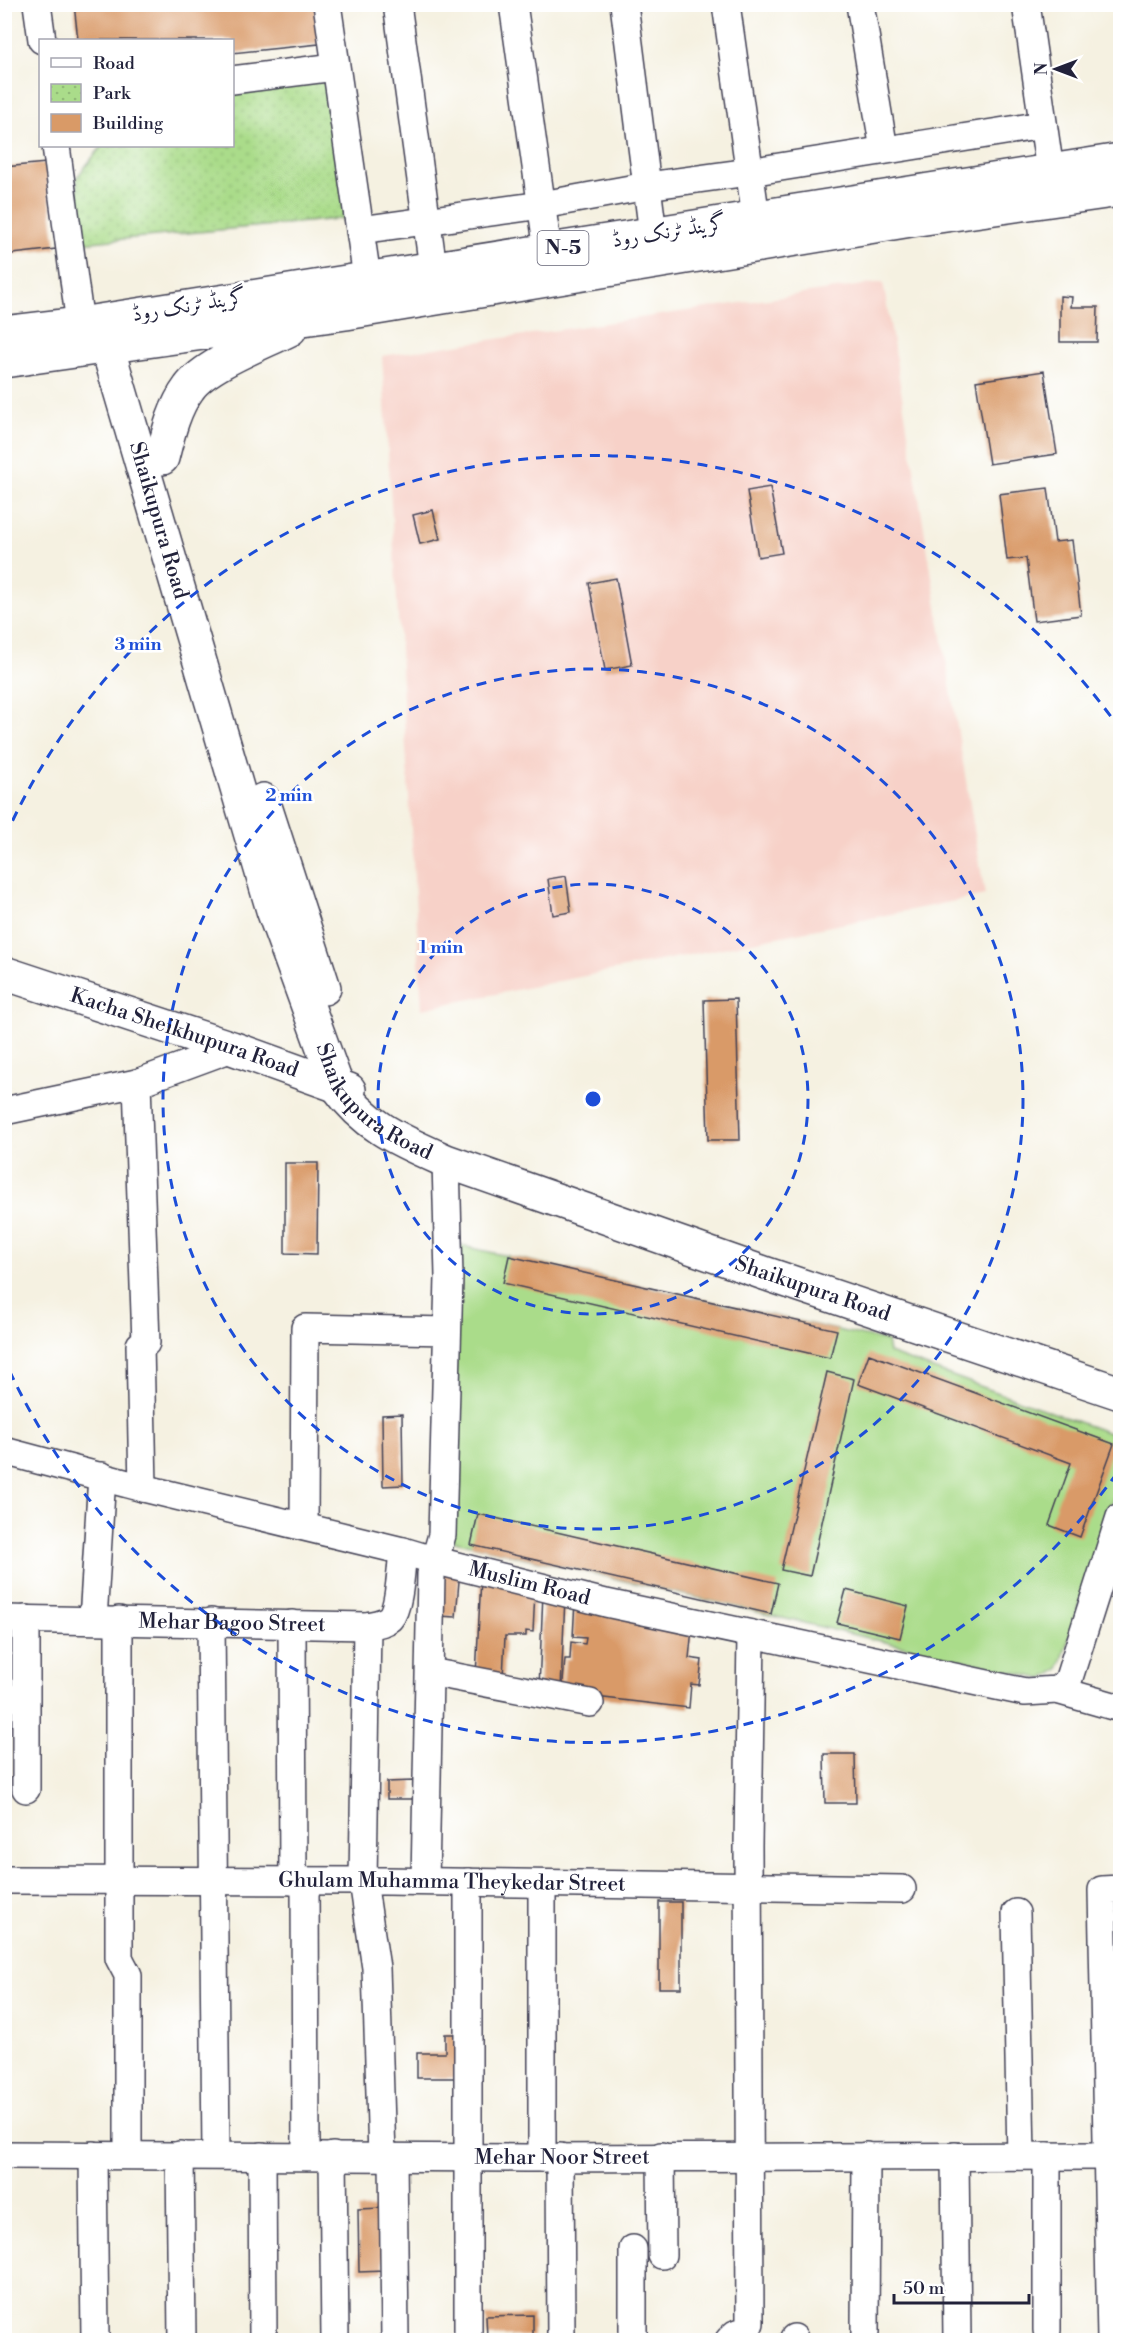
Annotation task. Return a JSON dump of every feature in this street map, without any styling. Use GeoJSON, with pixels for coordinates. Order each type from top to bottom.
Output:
{"type":"FeatureCollection","features":[{"type":"Feature","properties":{"kind":"main road","name":"گرینڈ ٹرنک روڈ"},"geometry":{"type":"LineString","coordinates":[[4,361],[118,344],[342,297],[434,268],[1120,160]]}},
{"type":"Feature","properties":{"kind":"main road","name":"گرینڈ ٹرنک روڈ"},"geometry":{"type":"LineString","coordinates":[[4,333],[342,297],[1120,190]]}},
{"type":"Feature","properties":{"kind":"main road"},"geometry":{"type":"LineString","coordinates":[[162,458],[172,419],[189,386],[215,366],[342,297]]}},
{"type":"Feature","properties":{"kind":"main road","name":"Shaikupura Road"},"geometry":{"type":"LineString","coordinates":[[118,344],[162,458],[245,744],[352,1076],[350,1105],[372,1125],[446,1161],[764,1273],[1120,1393]]}},
{"type":"Feature","properties":{"kind":"main road","name":"Shaikupura Road"},"geometry":{"type":"LineString","coordinates":[[118,344],[273,910],[350,1091],[381,1113],[451,1148],[768,1259],[1120,1378]]}},
{"type":"Feature","properties":{"kind":"main road","name":"Kacha Sheikhupura Road"},"geometry":{"type":"LineString","coordinates":[[4,973],[232,1048],[350,1091]]}},
{"type":"Feature","properties":{"kind":"street"},"geometry":{"type":"LineString","coordinates":[[37,4],[42,39]]}},
{"type":"Feature","properties":{"kind":"street"},"geometry":{"type":"LineString","coordinates":[[327,4],[360,230],[342,297]]}},
{"type":"Feature","properties":{"kind":"street"},"geometry":{"type":"LineString","coordinates":[[397,4],[434,268]]}},
{"type":"Feature","properties":{"kind":"street"},"geometry":{"type":"LineString","coordinates":[[513,4],[548,250]]}},
{"type":"Feature","properties":{"kind":"street"},"geometry":{"type":"LineString","coordinates":[[624,4],[653,234]]}},
{"type":"Feature","properties":{"kind":"street"},"geometry":{"type":"LineString","coordinates":[[726,4],[756,218]]}},
{"type":"Feature","properties":{"kind":"street"},"geometry":{"type":"LineString","coordinates":[[860,4],[884,150]]}},
{"type":"Feature","properties":{"kind":"street"},"geometry":{"type":"LineString","coordinates":[[1026,4],[1050,171]]}},
{"type":"Feature","properties":{"kind":"street"},"geometry":{"type":"LineString","coordinates":[[234,80],[335,67]]}},
{"type":"Feature","properties":{"kind":"street"},"geometry":{"type":"LineString","coordinates":[[360,230],[542,206],[647,186],[1043,125]]}},
{"type":"Feature","properties":{"kind":"street"},"geometry":{"type":"LineString","coordinates":[[60,152],[80,324]]}},
{"type":"Feature","properties":{"kind":"street"},"geometry":{"type":"LineString","coordinates":[[4,1111],[137,1083],[232,1048]]}},
{"type":"Feature","properties":{"kind":"street"},"geometry":{"type":"LineString","coordinates":[[137,1083],[146,1343],[140,1345],[143,1488]]}},
{"type":"Feature","properties":{"kind":"street"},"geometry":{"type":"LineString","coordinates":[[425,1881],[431,1574],[433,1560],[442,1535],[449,1277],[446,1161]]}},
{"type":"Feature","properties":{"kind":"street"},"geometry":{"type":"LineString","coordinates":[[304,1526],[304,1328],[447,1331]]}},
{"type":"Feature","properties":{"kind":"street","name":"Muslim Road"},"geometry":{"type":"LineString","coordinates":[[4,1451],[143,1488],[304,1526],[606,1603],[1025,1692],[1057,1690],[1120,1708]]}},
{"type":"Feature","properties":{"kind":"street"},"geometry":{"type":"LineString","coordinates":[[102,1476],[106,1620],[119,1881],[119,1958],[128,1975],[128,2155]]}},
{"type":"Feature","properties":{"kind":"street"},"geometry":{"type":"LineString","coordinates":[[1057,1690],[1068,1681],[1120,1517]]}},
{"type":"Feature","properties":{"kind":"street","name":"Mehar Bagoo Street"},"geometry":{"type":"LineString","coordinates":[[15,1619],[367,1626],[381,1623],[393,1613],[403,1551]]}},
{"type":"Feature","properties":{"kind":"street"},"geometry":{"type":"LineString","coordinates":[[15,1619],[26,1789]]}},
{"type":"Feature","properties":{"kind":"street"},"geometry":{"type":"LineString","coordinates":[[211,1622],[216,2156]]}},
{"type":"Feature","properties":{"kind":"street"},"geometry":{"type":"LineString","coordinates":[[292,1624],[306,2156]]}},
{"type":"Feature","properties":{"kind":"street"},"geometry":{"type":"LineString","coordinates":[[367,1626],[363,1881],[376,1968],[395,2340]]}},
{"type":"Feature","properties":{"kind":"street"},"geometry":{"type":"LineString","coordinates":[[729,2340],[735,2334],[747,2330],[750,2323],[748,1888],[752,1634]]}},
{"type":"Feature","properties":{"kind":"street"},"geometry":{"type":"LineString","coordinates":[[430,1672],[590,1703]]}},
{"type":"Feature","properties":{"kind":"street","name":"Ghulam Muhamma Theykedar Street"},"geometry":{"type":"LineString","coordinates":[[4,1880],[425,1881],[902,1889]]}},
{"type":"Feature","properties":{"kind":"street"},"geometry":{"type":"LineString","coordinates":[[468,1882],[468,2340]]}},
{"type":"Feature","properties":{"kind":"street"},"geometry":{"type":"LineString","coordinates":[[542,1884],[551,2157],[561,2340]]}},
{"type":"Feature","properties":{"kind":"street"},"geometry":{"type":"LineString","coordinates":[[1111,2340],[1114,2156],[1102,1890],[1120,1889]]}},
{"type":"Feature","properties":{"kind":"street"},"geometry":{"type":"LineString","coordinates":[[1016,1913],[1047,2330]]}},
{"type":"Feature","properties":{"kind":"street","name":"Mehar Noor Street"},"geometry":{"type":"LineString","coordinates":[[4,2155],[1114,2156]]}},
{"type":"Feature","properties":{"kind":"street"},"geometry":{"type":"LineString","coordinates":[[93,2155],[95,2340]]}},
{"type":"Feature","properties":{"kind":"street"},"geometry":{"type":"LineString","coordinates":[[180,2155],[182,2340]]}},
{"type":"Feature","properties":{"kind":"street"},"geometry":{"type":"LineString","coordinates":[[262,2156],[263,2340]]}},
{"type":"Feature","properties":{"kind":"street"},"geometry":{"type":"LineString","coordinates":[[333,2156],[335,2340]]}},
{"type":"Feature","properties":{"kind":"street"},"geometry":{"type":"LineString","coordinates":[[865,2332],[866,2156]]}},
{"type":"Feature","properties":{"kind":"street"},"geometry":{"type":"LineString","coordinates":[[955,2156],[957,2340]]}},
{"type":"Feature","properties":{"kind":"street"},"geometry":{"type":"LineString","coordinates":[[661,2157],[662,2255]]}},
{"type":"Feature","properties":{"kind":"street"},"geometry":{"type":"LineString","coordinates":[[633,2249],[633,2340]]}},
{"type":"Feature","properties":{"kind":"shaded area"},"geometry":{"type":"Polygon","coordinates":[[[883,282],[985,895],[422,1009],[382,356],[883,282]]]}},
{"type":"Feature","properties":{"kind":"green space"},"geometry":{"type":"Polygon","coordinates":[[[327,80],[348,218],[81,243],[77,177],[101,147],[234,147],[234,94],[327,80]]]}},
{"type":"Feature","properties":{"kind":"green space"},"geometry":{"type":"Polygon","coordinates":[[[458,1245],[887,1341],[889,1353],[1120,1437],[1120,1477],[1059,1669],[1043,1679],[450,1540],[458,1245]]]}},
{"type":"Feature","properties":{"kind":"building"},"geometry":{"type":"Polygon","coordinates":[[[74,4],[315,4],[319,44],[234,53],[234,39],[78,39],[74,4]]]}},
{"type":"Feature","properties":{"kind":"building"},"geometry":{"type":"Polygon","coordinates":[[[46,163],[56,249],[4,255],[4,167],[46,163]]]}},
{"type":"Feature","properties":{"kind":"building"},"geometry":{"type":"Polygon","coordinates":[[[1060,296],[1072,297],[1071,307],[1098,307],[1097,342],[1060,342],[1060,296]]]}},
{"type":"Feature","properties":{"kind":"building"},"geometry":{"type":"Polygon","coordinates":[[[1044,371],[1057,454],[989,464],[976,381],[1044,371]]]}},
{"type":"Feature","properties":{"kind":"building"},"geometry":{"type":"Polygon","coordinates":[[[770,487],[782,553],[758,557],[747,491],[770,487]]]}},
{"type":"Feature","properties":{"kind":"building"},"geometry":{"type":"Polygon","coordinates":[[[1048,488],[1055,542],[1072,540],[1081,615],[1034,621],[1026,558],[1007,560],[999,494],[1048,488]]]}},
{"type":"Feature","properties":{"kind":"building"},"geometry":{"type":"Polygon","coordinates":[[[433,510],[440,539],[420,544],[413,515],[433,510]]]}},
{"type":"Feature","properties":{"kind":"building"},"geometry":{"type":"Polygon","coordinates":[[[616,578],[632,665],[605,670],[589,583],[616,578]]]}},
{"type":"Feature","properties":{"kind":"building"},"geometry":{"type":"Polygon","coordinates":[[[566,876],[571,912],[553,915],[548,879],[566,876]]]}},
{"type":"Feature","properties":{"kind":"building"},"geometry":{"type":"Polygon","coordinates":[[[736,999],[740,1140],[708,1140],[704,1000],[736,999]]]}},
{"type":"Feature","properties":{"kind":"building"},"geometry":{"type":"Polygon","coordinates":[[[285,1163],[318,1163],[317,1254],[285,1253],[285,1163]]]}},
{"type":"Feature","properties":{"kind":"building"},"geometry":{"type":"Polygon","coordinates":[[[509,1256],[837,1330],[830,1358],[503,1283],[509,1256]]]}},
{"type":"Feature","properties":{"kind":"building"},"geometry":{"type":"Polygon","coordinates":[[[869,1354],[1114,1444],[1080,1537],[1049,1525],[1071,1463],[858,1384],[869,1354]]]}},
{"type":"Feature","properties":{"kind":"building"},"geometry":{"type":"Polygon","coordinates":[[[827,1372],[854,1379],[810,1576],[781,1570],[827,1372]]]}},
{"type":"Feature","properties":{"kind":"building"},"geometry":{"type":"Polygon","coordinates":[[[402,1414],[403,1485],[383,1486],[382,1415],[402,1414]]]}},
{"type":"Feature","properties":{"kind":"building"},"geometry":{"type":"Polygon","coordinates":[[[478,1514],[778,1583],[771,1614],[471,1545],[478,1514]]]}},
{"type":"Feature","properties":{"kind":"building"},"geometry":{"type":"Polygon","coordinates":[[[443,1568],[460,1569],[456,1617],[439,1616],[443,1568]]]}},
{"type":"Feature","properties":{"kind":"building"},"geometry":{"type":"Polygon","coordinates":[[[481,1578],[535,1592],[533,1632],[526,1631],[526,1636],[505,1636],[503,1678],[476,1676],[481,1578]]]}},
{"type":"Feature","properties":{"kind":"building"},"geometry":{"type":"Polygon","coordinates":[[[846,1590],[908,1606],[900,1638],[837,1623],[846,1590]]]}},
{"type":"Feature","properties":{"kind":"building"},"geometry":{"type":"Polygon","coordinates":[[[543,1593],[565,1597],[561,1689],[539,1688],[543,1593]]]}},
{"type":"Feature","properties":{"kind":"building"},"geometry":{"type":"Polygon","coordinates":[[[575,1601],[692,1629],[689,1658],[702,1660],[699,1685],[691,1684],[689,1708],[562,1693],[565,1659],[570,1659],[571,1642],[585,1644],[586,1638],[573,1637],[575,1601]]]}},
{"type":"Feature","properties":{"kind":"building"},"geometry":{"type":"Polygon","coordinates":[[[824,1754],[855,1754],[856,1803],[825,1803],[824,1754]]]}},
{"type":"Feature","properties":{"kind":"building"},"geometry":{"type":"Polygon","coordinates":[[[413,1781],[413,1799],[387,1799],[387,1782],[413,1781]]]}},
{"type":"Feature","properties":{"kind":"building"},"geometry":{"type":"Polygon","coordinates":[[[659,1902],[681,1902],[681,1988],[659,1988],[659,1902]]]}},
{"type":"Feature","properties":{"kind":"building"},"geometry":{"type":"Polygon","coordinates":[[[445,2034],[459,2034],[459,2078],[417,2078],[417,2053],[445,2053],[445,2034]]]}},
{"type":"Feature","properties":{"kind":"building"},"geometry":{"type":"Polygon","coordinates":[[[383,2208],[384,2271],[359,2272],[358,2209],[383,2208]]]}},
{"type":"Feature","properties":{"kind":"building"},"geometry":{"type":"Polygon","coordinates":[[[533,2315],[533,2336],[487,2337],[486,2316],[533,2315]]]}}]}
